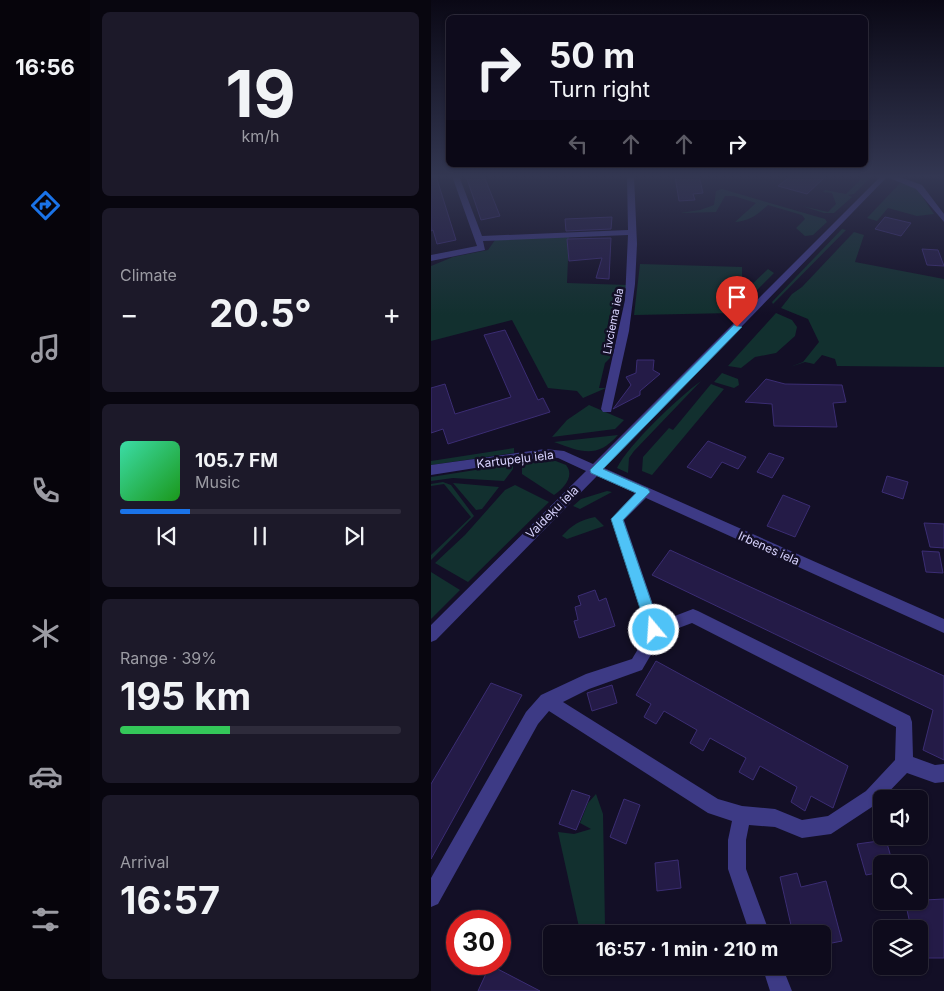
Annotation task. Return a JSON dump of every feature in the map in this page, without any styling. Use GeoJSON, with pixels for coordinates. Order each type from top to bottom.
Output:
{"type":"FeatureCollection","features":[{"type":"Feature","properties":{"kind":"street"},"geometry":{"type":"LineString","coordinates":[[431,258],[482,248],[471,222]]}},
{"type":"Feature","properties":{"kind":"street","name":"Līvciema iela"},"geometry":{"type":"LineString","coordinates":[[607,409],[628,312],[633,259],[631,222]]}},
{"type":"Feature","properties":{"kind":"street","name":"Valdeķu iela"},"geometry":{"type":"LineString","coordinates":[[431,635],[839,222]]}},
{"type":"Feature","properties":{"kind":"street"},"geometry":{"type":"LineString","coordinates":[[477,239],[631,232]]}},
{"type":"Feature","properties":{"kind":"street","name":"Kartupeļu iela"},"geometry":{"type":"LineString","coordinates":[[431,470],[545,453],[560,454],[595,470]]}},
{"type":"Feature","properties":{"kind":"street","name":"Irbenes iela"},"geometry":{"type":"LineString","coordinates":[[595,470],[944,626]]}},
{"type":"Feature","properties":{"kind":"street"},"geometry":{"type":"LineString","coordinates":[[431,897],[532,718],[547,702],[586,682],[637,665],[651,641],[654,630],[617,519],[644,492]]}},
{"type":"Feature","properties":{"kind":"street"},"geometry":{"type":"LineString","coordinates":[[547,702],[714,807],[742,815],[775,818],[802,829],[831,825],[872,797],[904,763],[904,722],[693,616],[654,630]]}},
{"type":"Feature","properties":{"kind":"street"},"geometry":{"type":"LineString","coordinates":[[904,763],[935,774],[944,773]]}},
{"type":"Feature","properties":{"kind":"street"},"geometry":{"type":"LineString","coordinates":[[742,815],[737,840],[737,869],[757,925]]}},
{"type":"Feature","properties":{"kind":"street"},"geometry":{"type":"LineString","coordinates":[[775,975],[781,991]]}},
{"type":"Feature","properties":{"kind":"green space"},"geometry":{"type":"Polygon","coordinates":[[[802,222],[827,222],[813,235],[805,236],[796,228],[802,222]]]}},
{"type":"Feature","properties":{"kind":"green space"},"geometry":{"type":"Polygon","coordinates":[[[842,229],[846,230],[773,304],[772,302],[842,229]]]}},
{"type":"Feature","properties":{"kind":"green space"},"geometry":{"type":"Polygon","coordinates":[[[854,232],[864,235],[855,262],[944,279],[944,367],[837,366],[835,359],[822,355],[814,364],[805,362],[790,367],[803,362],[819,342],[808,319],[781,308],[792,294],[802,287],[854,232]]]}},
{"type":"Feature","properties":{"kind":"green space"},"geometry":{"type":"Polygon","coordinates":[[[569,237],[567,283],[627,285],[610,358],[605,363],[599,388],[606,388],[583,398],[577,391],[548,388],[512,320],[431,341],[431,266],[453,257],[488,250],[495,240],[569,237]]]}},
{"type":"Feature","properties":{"kind":"green space"},"geometry":{"type":"Polygon","coordinates":[[[640,264],[742,267],[742,286],[746,290],[768,269],[774,273],[734,313],[634,315],[640,264]]]}},
{"type":"Feature","properties":{"kind":"green space"},"geometry":{"type":"Polygon","coordinates":[[[776,313],[792,320],[797,327],[795,336],[776,353],[755,357],[741,368],[728,366],[776,313]]]}},
{"type":"Feature","properties":{"kind":"green space"},"geometry":{"type":"Polygon","coordinates":[[[722,373],[738,379],[739,385],[734,388],[714,382],[722,373]]]}},
{"type":"Feature","properties":{"kind":"green space"},"geometry":{"type":"Polygon","coordinates":[[[701,381],[634,451],[629,458],[628,473],[617,468],[632,447],[655,422],[701,381]]]}},
{"type":"Feature","properties":{"kind":"green space"},"geometry":{"type":"Polygon","coordinates":[[[711,384],[724,389],[652,475],[642,471],[643,457],[669,428],[673,430],[711,384]]]}},
{"type":"Feature","properties":{"kind":"green space"},"geometry":{"type":"Polygon","coordinates":[[[589,405],[624,420],[615,429],[552,437],[567,420],[589,405]]]}},
{"type":"Feature","properties":{"kind":"green space"},"geometry":{"type":"Polygon","coordinates":[[[618,435],[603,448],[588,451],[581,451],[554,442],[618,435]]]}},
{"type":"Feature","properties":{"kind":"green space"},"geometry":{"type":"Polygon","coordinates":[[[514,448],[514,453],[431,465],[431,461],[514,448]]]}},
{"type":"Feature","properties":{"kind":"green space"},"geometry":{"type":"Polygon","coordinates":[[[553,460],[566,465],[569,473],[565,485],[554,495],[522,474],[522,464],[553,460]]]}},
{"type":"Feature","properties":{"kind":"green space"},"geometry":{"type":"Polygon","coordinates":[[[513,464],[513,469],[504,481],[453,478],[431,481],[431,477],[513,464]]]}},
{"type":"Feature","properties":{"kind":"green space"},"geometry":{"type":"Polygon","coordinates":[[[443,482],[451,485],[474,516],[431,560],[431,555],[471,517],[444,484],[431,486],[431,484],[443,482]]]}},
{"type":"Feature","properties":{"kind":"green space"},"geometry":{"type":"Polygon","coordinates":[[[453,483],[499,487],[482,509],[476,510],[453,483]]]}},
{"type":"Feature","properties":{"kind":"green space"},"geometry":{"type":"Polygon","coordinates":[[[515,485],[549,502],[468,582],[435,563],[465,535],[505,490],[515,485]]]}},
{"type":"Feature","properties":{"kind":"green space"},"geometry":{"type":"Polygon","coordinates":[[[607,491],[612,492],[580,509],[573,506],[581,499],[607,491]]]}},
{"type":"Feature","properties":{"kind":"green space"},"geometry":{"type":"Polygon","coordinates":[[[595,517],[604,526],[567,539],[562,536],[577,524],[595,517]]]}},
{"type":"Feature","properties":{"kind":"green space"},"geometry":{"type":"Polygon","coordinates":[[[431,572],[460,590],[431,619],[431,572]]]}},
{"type":"Feature","properties":{"kind":"green space"},"geometry":{"type":"Polygon","coordinates":[[[596,794],[603,814],[605,925],[579,925],[558,832],[574,834],[591,829],[580,823],[588,803],[596,794]]]}},
{"type":"Feature","properties":{"kind":"building"},"geometry":{"type":"Polygon","coordinates":[[[431,222],[450,222],[456,240],[437,244],[433,230],[431,231],[431,222]]]}},
{"type":"Feature","properties":{"kind":"building"},"geometry":{"type":"Polygon","coordinates":[[[565,222],[612,222],[611,229],[566,231],[565,222]]]}},
{"type":"Feature","properties":{"kind":"building"},"geometry":{"type":"Polygon","coordinates":[[[881,222],[911,223],[901,236],[875,229],[881,222]]]}},
{"type":"Feature","properties":{"kind":"building"},"geometry":{"type":"Polygon","coordinates":[[[611,238],[609,279],[596,278],[602,258],[569,261],[567,239],[611,238]]]}},
{"type":"Feature","properties":{"kind":"building"},"geometry":{"type":"Polygon","coordinates":[[[922,249],[938,250],[944,266],[927,265],[922,249]]]}},
{"type":"Feature","properties":{"kind":"building"},"geometry":{"type":"Polygon","coordinates":[[[505,330],[538,400],[543,398],[550,412],[448,444],[443,429],[431,433],[431,388],[445,384],[455,414],[511,397],[484,335],[505,330]]]}},
{"type":"Feature","properties":{"kind":"building"},"geometry":{"type":"Polygon","coordinates":[[[637,360],[654,360],[653,370],[660,374],[640,391],[640,395],[613,409],[631,385],[626,377],[636,373],[637,360]]]}},
{"type":"Feature","properties":{"kind":"building"},"geometry":{"type":"Polygon","coordinates":[[[766,379],[785,384],[842,385],[846,402],[833,403],[837,427],[774,426],[772,404],[745,402],[766,379]]]}},
{"type":"Feature","properties":{"kind":"building"},"geometry":{"type":"Polygon","coordinates":[[[708,441],[746,457],[738,469],[722,462],[711,478],[687,467],[708,441]]]}},
{"type":"Feature","properties":{"kind":"building"},"geometry":{"type":"Polygon","coordinates":[[[769,453],[784,458],[772,478],[757,472],[769,453]]]}},
{"type":"Feature","properties":{"kind":"building"},"geometry":{"type":"Polygon","coordinates":[[[887,476],[908,482],[903,499],[882,492],[887,476]]]}},
{"type":"Feature","properties":{"kind":"building"},"geometry":{"type":"Polygon","coordinates":[[[783,495],[810,506],[795,537],[767,526],[783,495]]]}},
{"type":"Feature","properties":{"kind":"building"},"geometry":{"type":"Polygon","coordinates":[[[924,523],[944,524],[944,548],[930,547],[924,523]]]}},
{"type":"Feature","properties":{"kind":"building"},"geometry":{"type":"Polygon","coordinates":[[[670,550],[944,676],[944,760],[923,750],[933,710],[652,575],[670,550]]]}},
{"type":"Feature","properties":{"kind":"building"},"geometry":{"type":"Polygon","coordinates":[[[922,551],[939,552],[943,573],[926,572],[922,551]]]}},
{"type":"Feature","properties":{"kind":"building"},"geometry":{"type":"Polygon","coordinates":[[[595,590],[599,601],[606,598],[615,626],[579,638],[574,621],[578,620],[575,607],[581,605],[578,596],[595,590]]]}},
{"type":"Feature","properties":{"kind":"building"},"geometry":{"type":"Polygon","coordinates":[[[656,661],[848,766],[833,808],[811,796],[805,811],[791,802],[797,787],[760,766],[753,780],[739,772],[746,758],[710,738],[703,751],[690,743],[697,730],[664,711],[656,724],[644,717],[651,704],[636,695],[656,661]]]}},
{"type":"Feature","properties":{"kind":"building"},"geometry":{"type":"Polygon","coordinates":[[[491,683],[522,695],[431,859],[431,784],[491,683]]]}},
{"type":"Feature","properties":{"kind":"building"},"geometry":{"type":"Polygon","coordinates":[[[612,685],[617,703],[592,711],[587,693],[612,685]]]}},
{"type":"Feature","properties":{"kind":"building"},"geometry":{"type":"Polygon","coordinates":[[[572,790],[590,796],[576,830],[559,824],[572,790]]]}},
{"type":"Feature","properties":{"kind":"building"},"geometry":{"type":"Polygon","coordinates":[[[624,799],[640,805],[626,844],[610,837],[624,799]]]}},
{"type":"Feature","properties":{"kind":"building"},"geometry":{"type":"Polygon","coordinates":[[[873,842],[873,845],[887,845],[890,855],[873,855],[873,874],[866,875],[857,844],[873,842]]]}},
{"type":"Feature","properties":{"kind":"building"},"geometry":{"type":"Polygon","coordinates":[[[678,860],[681,888],[657,891],[655,863],[678,860]]]}},
{"type":"Feature","properties":{"kind":"building"},"geometry":{"type":"Polygon","coordinates":[[[797,873],[801,887],[826,881],[842,941],[831,943],[831,925],[791,925],[780,877],[797,873]]]}},
{"type":"Feature","properties":{"kind":"building"},"geometry":{"type":"Polygon","coordinates":[[[944,899],[944,958],[928,958],[928,920],[909,920],[907,910],[928,910],[928,900],[944,899]]]}},
{"type":"Feature","properties":{"kind":"building"},"geometry":{"type":"Polygon","coordinates":[[[485,975],[509,975],[540,991],[478,991],[485,975]]]}},
{"type":"Feature","properties":{"kind":"route"},"geometry":{"type":"LineString","coordinates":[[654,630],[617,519],[644,492],[595,470],[737,327]]}}]}
